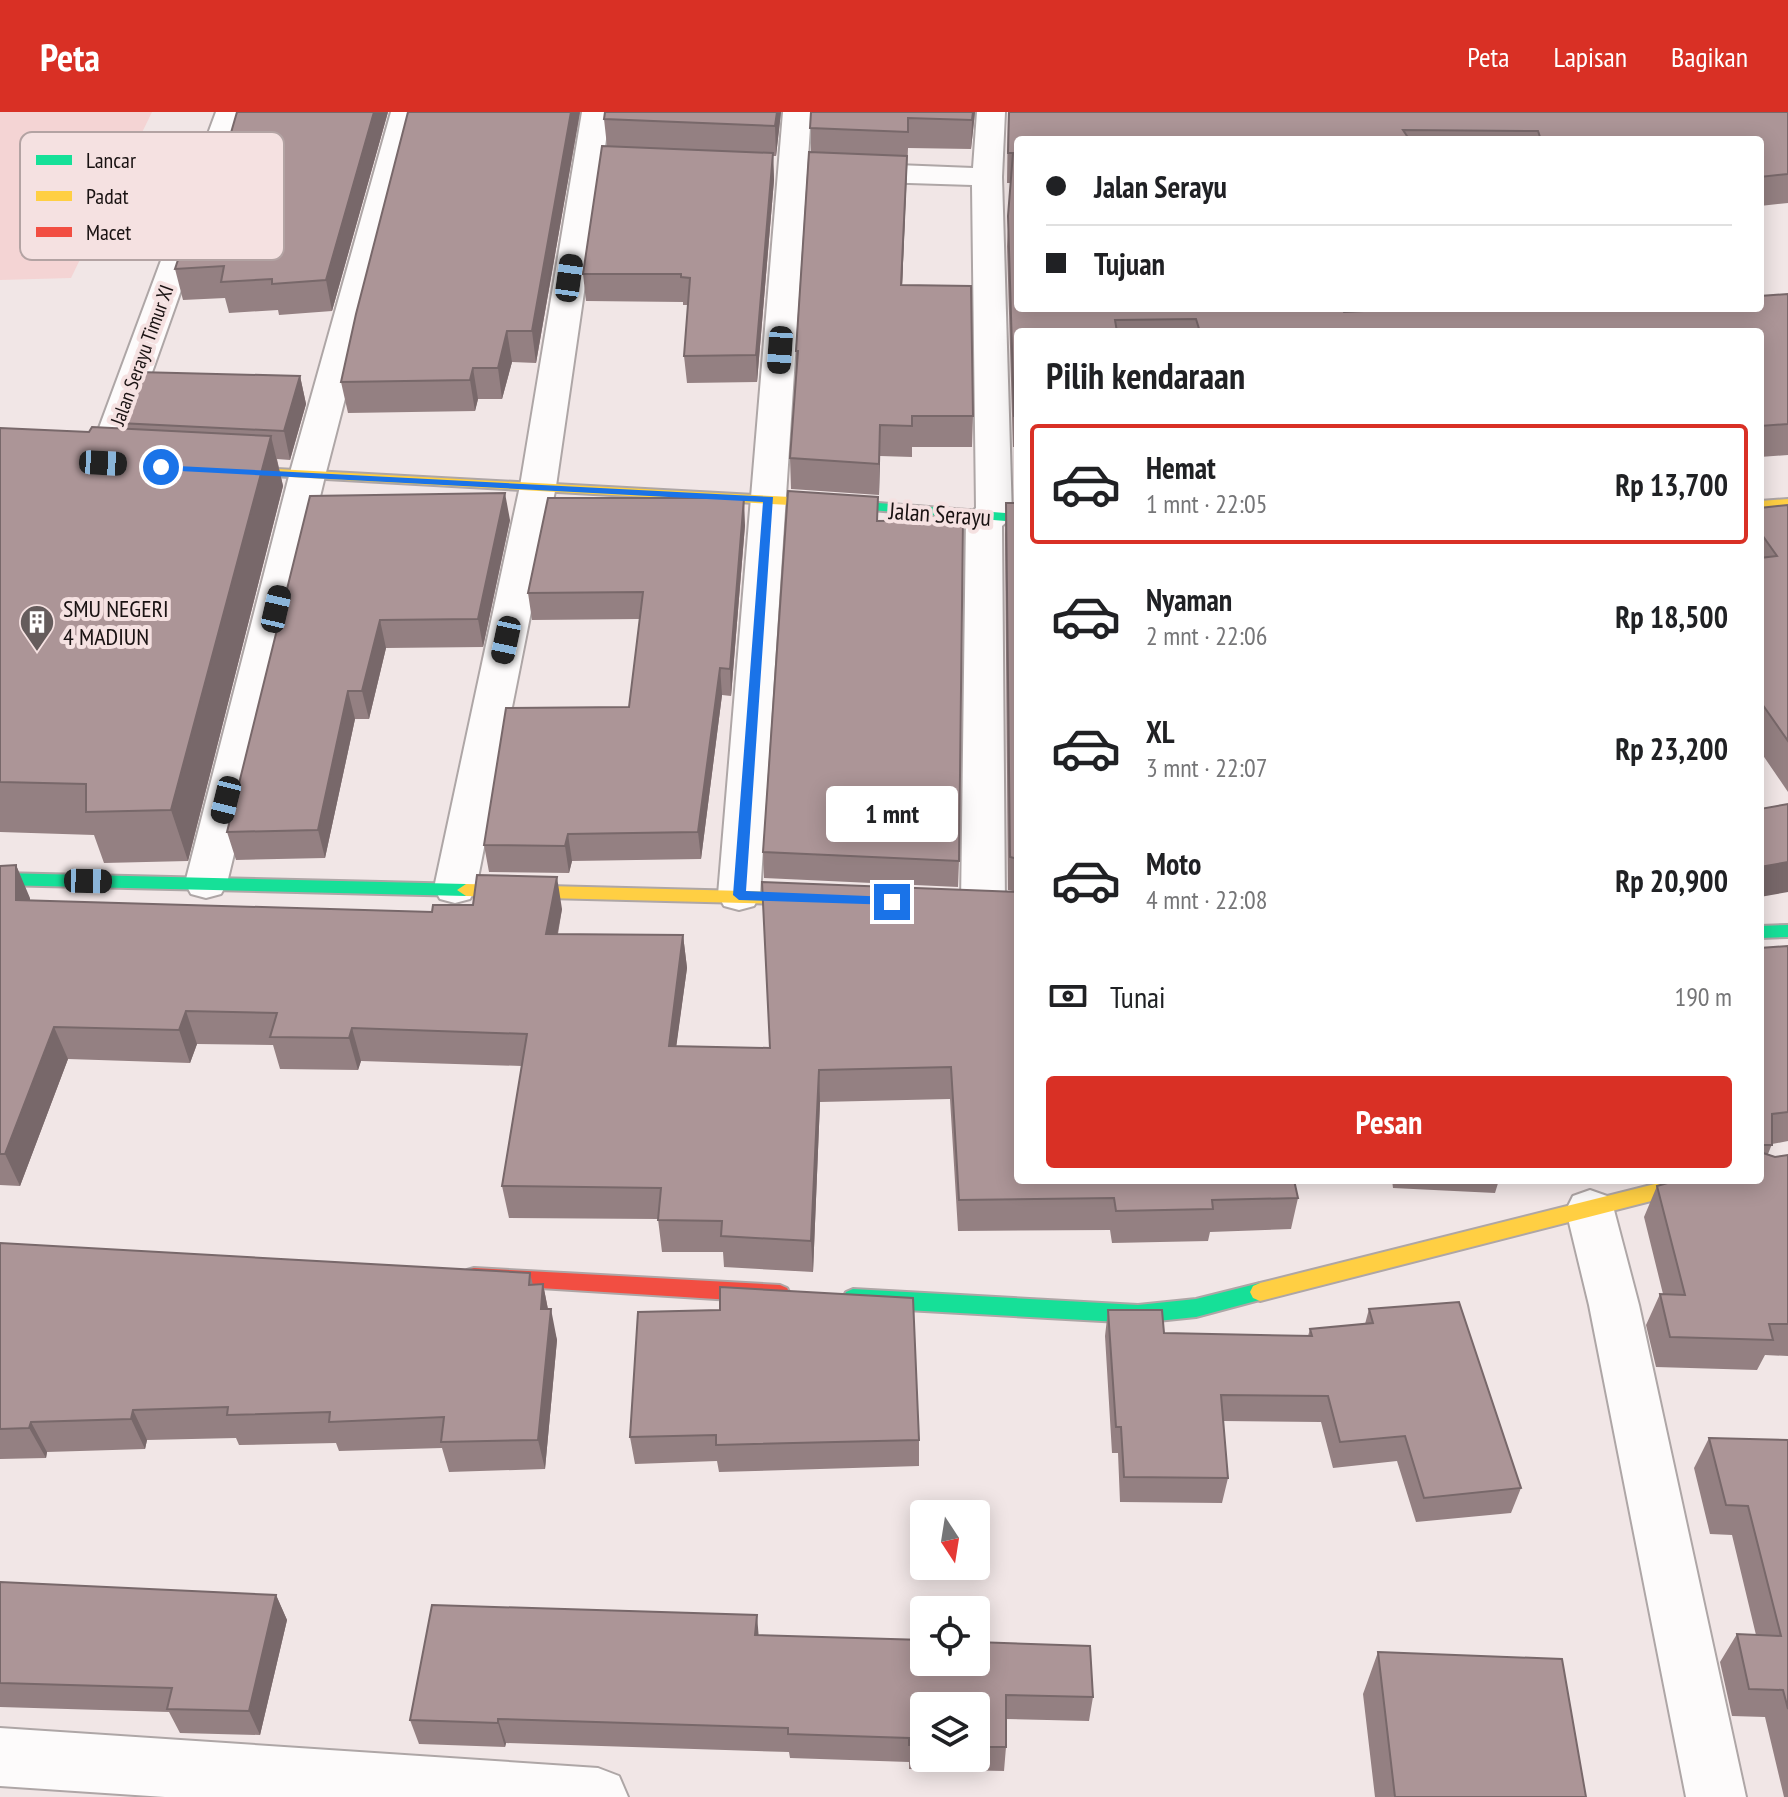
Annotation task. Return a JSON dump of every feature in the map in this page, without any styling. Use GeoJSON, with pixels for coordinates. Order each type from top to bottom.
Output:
{"type":"FeatureCollection","features":[{"type":"Feature","properties":{"kind":"street","name":"Jalan Serayu Timur XI"},"geometry":{"type":"LineString","coordinates":[[223,132],[230,112]]}},
{"type":"Feature","properties":{"kind":"street"},"geometry":{"type":"LineString","coordinates":[[206,883],[307,476],[405,112]]}},
{"type":"Feature","properties":{"kind":"street"},"geometry":{"type":"LineString","coordinates":[[455,888],[603,160],[596,112]]}},
{"type":"Feature","properties":{"kind":"street"},"geometry":{"type":"LineString","coordinates":[[739,895],[769,499],[777,169],[797,112]]}},
{"type":"Feature","properties":{"kind":"street"},"geometry":{"type":"LineString","coordinates":[[986,906],[998,517],[987,177],[991,112]]}},
{"type":"Feature","properties":{"kind":"street"},"geometry":{"type":"LineString","coordinates":[[777,169],[987,177]]}},
{"type":"Feature","properties":{"kind":"street","name":"Jalan Serayu Timur XI"},"geometry":{"type":"LineString","coordinates":[[103,463],[176,260]]}},
{"type":"Feature","properties":{"kind":"street","name":"Jalan Serayu"},"geometry":{"type":"LineString","coordinates":[[197,469],[769,499],[998,517]]}},
{"type":"Feature","properties":{"kind":"street"},"geometry":{"type":"LineString","coordinates":[[1764,505],[1788,503]]}},
{"type":"Feature","properties":{"kind":"street"},"geometry":{"type":"LineString","coordinates":[[0,879],[846,900]]}},
{"type":"Feature","properties":{"kind":"street"},"geometry":{"type":"LineString","coordinates":[[1764,932],[1788,931]]}},
{"type":"Feature","properties":{"kind":"street"},"geometry":{"type":"LineString","coordinates":[[838,1297],[1138,1314],[1196,1308],[1687,1184]]}},
{"type":"Feature","properties":{"kind":"street"},"geometry":{"type":"LineString","coordinates":[[1590,1210],[1614,1305],[1716,1797]]}},
{"type":"Feature","properties":{"kind":"street"},"geometry":{"type":"LineString","coordinates":[[458,1276],[806,1295]]}},
{"type":"Feature","properties":{"kind":"street"},"geometry":{"type":"LineString","coordinates":[[0,1757],[598,1797]]}},
{"type":"Feature","properties":{"kind":"shaded area"},"geometry":{"type":"Polygon","coordinates":[[[0,112],[152,112],[142,132],[20,132],[20,260],[80,260],[71,278],[0,280],[0,112]]]}},
{"type":"Feature","properties":{"kind":"building"},"geometry":{"type":"Polygon","coordinates":[[[237,112],[374,112],[326,280],[272,284],[272,279],[221,282],[224,266],[175,269],[178,260],[284,260],[284,132],[231,132],[237,112]]]}},
{"type":"Feature","properties":{"kind":"building"},"geometry":{"type":"Polygon","coordinates":[[[408,112],[571,112],[532,331],[507,331],[498,368],[473,368],[470,380],[341,382],[356,314],[408,112]]]}},
{"type":"Feature","properties":{"kind":"building"},"geometry":{"type":"Polygon","coordinates":[[[605,112],[777,112],[775,126],[604,119],[605,112]]]}},
{"type":"Feature","properties":{"kind":"building"},"geometry":{"type":"Polygon","coordinates":[[[811,112],[973,112],[972,120],[908,118],[908,132],[810,128],[811,112]]]}},
{"type":"Feature","properties":{"kind":"building"},"geometry":{"type":"Polygon","coordinates":[[[1009,112],[1788,112],[1788,174],[1764,177],[1764,136],[1540,136],[1538,131],[1403,130],[1407,136],[1014,136],[1014,312],[1764,312],[1764,296],[1788,294],[1788,424],[1764,426],[1764,328],[1199,328],[1196,319],[1115,320],[1116,328],[1014,328],[1014,416],[1008,216],[1013,153],[1008,153],[1009,112]]]}},
{"type":"Feature","properties":{"kind":"building"},"geometry":{"type":"Polygon","coordinates":[[[602,146],[773,153],[756,355],[684,356],[690,278],[681,277],[681,274],[583,274],[602,146]]]}},
{"type":"Feature","properties":{"kind":"building"},"geometry":{"type":"Polygon","coordinates":[[[809,152],[907,156],[901,285],[971,286],[973,416],[912,416],[912,426],[880,425],[879,464],[790,458],[809,152]]]}},
{"type":"Feature","properties":{"kind":"building"},"geometry":{"type":"Polygon","coordinates":[[[137,372],[300,376],[284,431],[119,423],[137,372]]]}},
{"type":"Feature","properties":{"kind":"building"},"geometry":{"type":"Polygon","coordinates":[[[92,427],[271,436],[171,810],[86,812],[86,784],[0,782],[0,428],[89,432],[92,427]]]}},
{"type":"Feature","properties":{"kind":"building"},"geometry":{"type":"Polygon","coordinates":[[[788,491],[878,497],[877,521],[963,520],[959,861],[763,852],[788,491]]]}},
{"type":"Feature","properties":{"kind":"building"},"geometry":{"type":"Polygon","coordinates":[[[505,493],[478,619],[380,620],[362,691],[348,691],[318,830],[227,832],[310,496],[505,493]]]}},
{"type":"Feature","properties":{"kind":"building"},"geometry":{"type":"Polygon","coordinates":[[[548,498],[744,498],[730,669],[720,668],[698,832],[568,834],[565,846],[484,845],[506,708],[629,707],[643,592],[528,593],[548,498]]]}},
{"type":"Feature","properties":{"kind":"building"},"geometry":{"type":"Polygon","coordinates":[[[1006,503],[1014,503],[1014,858],[1010,857],[1006,503]]]}},
{"type":"Feature","properties":{"kind":"building"},"geometry":{"type":"Polygon","coordinates":[[[1788,505],[1788,741],[1764,707],[1764,558],[1777,556],[1764,538],[1764,508],[1788,505]]]}},
{"type":"Feature","properties":{"kind":"building"},"geometry":{"type":"Polygon","coordinates":[[[1788,804],[1788,862],[1764,866],[1764,808],[1788,804]]]}},
{"type":"Feature","properties":{"kind":"building"},"geometry":{"type":"Polygon","coordinates":[[[16,865],[16,900],[432,912],[433,905],[473,905],[477,875],[557,877],[546,934],[683,935],[669,1046],[770,1048],[762,882],[1014,892],[1014,1184],[1295,1184],[1298,1198],[1212,1200],[1213,1209],[1116,1211],[1114,1198],[959,1200],[951,1067],[819,1070],[811,1241],[721,1236],[722,1221],[658,1220],[661,1188],[502,1186],[527,1034],[352,1028],[349,1038],[270,1037],[277,1013],[186,1011],[179,1030],[54,1027],[5,1154],[0,1154],[0,866],[16,865]]]}},
{"type":"Feature","properties":{"kind":"building"},"geometry":{"type":"Polygon","coordinates":[[[1788,946],[1788,1112],[1772,1114],[1772,1145],[1764,1145],[1764,948],[1788,946]]]}},
{"type":"Feature","properties":{"kind":"building"},"geometry":{"type":"Polygon","coordinates":[[[1764,1153],[1775,1157],[1788,1155],[1788,1324],[1769,1324],[1773,1340],[1670,1337],[1660,1294],[1685,1295],[1657,1186],[1764,1184],[1764,1153]]]}},
{"type":"Feature","properties":{"kind":"building"},"geometry":{"type":"Polygon","coordinates":[[[0,1243],[530,1273],[529,1285],[543,1284],[541,1309],[551,1309],[538,1440],[441,1442],[444,1417],[329,1422],[330,1412],[227,1415],[228,1407],[133,1410],[131,1419],[31,1422],[29,1428],[0,1429],[0,1243]]]}},
{"type":"Feature","properties":{"kind":"building"},"geometry":{"type":"Polygon","coordinates":[[[720,1287],[913,1298],[919,1440],[716,1445],[716,1435],[630,1437],[638,1312],[720,1310],[720,1287]]]}},
{"type":"Feature","properties":{"kind":"building"},"geometry":{"type":"Polygon","coordinates":[[[1459,1302],[1521,1488],[1424,1498],[1405,1436],[1340,1442],[1328,1396],[1221,1395],[1228,1478],[1124,1477],[1121,1427],[1116,1427],[1108,1310],[1162,1310],[1164,1333],[1312,1336],[1310,1329],[1373,1323],[1369,1309],[1459,1302]]]}},
{"type":"Feature","properties":{"kind":"building"},"geometry":{"type":"Polygon","coordinates":[[[1709,1438],[1788,1440],[1788,1709],[1783,1690],[1749,1689],[1737,1634],[1781,1636],[1748,1506],[1726,1505],[1709,1438]]]}},
{"type":"Feature","properties":{"kind":"building"},"geometry":{"type":"Polygon","coordinates":[[[0,1582],[276,1595],[249,1711],[167,1709],[172,1688],[0,1683],[0,1582]]]}},
{"type":"Feature","properties":{"kind":"building"},"geometry":{"type":"Polygon","coordinates":[[[432,1605],[757,1615],[755,1635],[910,1640],[910,1676],[990,1676],[990,1642],[1090,1646],[1093,1697],[1006,1695],[1006,1747],[990,1747],[990,1692],[910,1692],[910,1745],[909,1738],[788,1734],[788,1728],[498,1719],[498,1723],[410,1720],[432,1605]]]}},
{"type":"Feature","properties":{"kind":"building"},"geometry":{"type":"Polygon","coordinates":[[[1378,1652],[1562,1659],[1586,1797],[1395,1797],[1378,1652]]]}},
{"type":"Feature","properties":{"kind":"traffic: fast"},"geometry":{"type":"LineString","coordinates":[[827,503],[1014,518]]}},
{"type":"Feature","properties":{"kind":"traffic: fast"},"geometry":{"type":"LineString","coordinates":[[0,879],[466,890]]}},
{"type":"Feature","properties":{"kind":"traffic: fast"},"geometry":{"type":"LineString","coordinates":[[1764,932],[1788,931]]}},
{"type":"Feature","properties":{"kind":"traffic: fast"},"geometry":{"type":"LineString","coordinates":[[853,1298],[1138,1314],[1196,1308],[1260,1292]]}},
{"type":"Feature","properties":{"kind":"traffic: slow"},"geometry":{"type":"LineString","coordinates":[[222,470],[827,503]]}},
{"type":"Feature","properties":{"kind":"traffic: slow"},"geometry":{"type":"LineString","coordinates":[[1764,505],[1788,503]]}},
{"type":"Feature","properties":{"kind":"traffic: slow"},"geometry":{"type":"LineString","coordinates":[[466,890],[821,899]]}},
{"type":"Feature","properties":{"kind":"traffic: slow"},"geometry":{"type":"LineString","coordinates":[[1260,1292],[1686,1184]]}},
{"type":"Feature","properties":{"kind":"traffic: jam"},"geometry":{"type":"LineString","coordinates":[[474,1276],[780,1294]]}},
{"type":"Feature","properties":{"kind":"place","name":"SMU NEGERI 4 MADIUN"},"geometry":{"type":"Point","coordinates":[37,653]}},
{"type":"Feature","properties":{"kind":"route"},"geometry":{"type":"LineString","coordinates":[[161,467],[769,499],[739,895],[892,902]]}}]}
